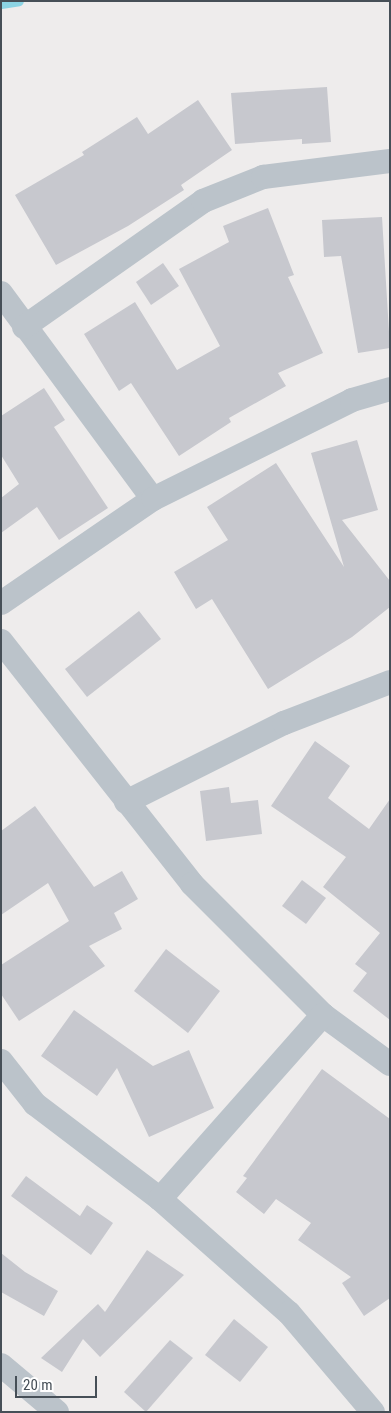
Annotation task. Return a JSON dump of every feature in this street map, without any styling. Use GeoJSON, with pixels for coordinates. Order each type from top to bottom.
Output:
{"type":"FeatureCollection","features":[{"type":"Feature","properties":{"kind":"street"},"geometry":{"type":"LineString","coordinates":[[24,327],[203,201],[263,177],[390,161]]}},
{"type":"Feature","properties":{"kind":"street"},"geometry":{"type":"LineString","coordinates":[[1,293],[24,327],[153,499]]}},
{"type":"Feature","properties":{"kind":"street"},"geometry":{"type":"LineString","coordinates":[[1,603],[153,499],[352,400],[390,389]]}},
{"type":"Feature","properties":{"kind":"street"},"geometry":{"type":"LineString","coordinates":[[1,641],[192,884],[323,1015],[390,1064]]}},
{"type":"Feature","properties":{"kind":"street"},"geometry":{"type":"LineString","coordinates":[[126,802],[284,722],[390,682]]}},
{"type":"Feature","properties":{"kind":"street"},"geometry":{"type":"LineString","coordinates":[[160,1199],[323,1015]]}},
{"type":"Feature","properties":{"kind":"street"},"geometry":{"type":"LineString","coordinates":[[1,1061],[35,1104],[160,1199],[289,1313],[373,1412]]}},
{"type":"Feature","properties":{"kind":"street"},"geometry":{"type":"LineString","coordinates":[[1,1365],[57,1412]]}},
{"type":"Feature","properties":{"kind":"building"},"geometry":{"type":"Polygon","coordinates":[[[327,87],[331,142],[302,144],[302,139],[235,144],[231,93],[327,87]]]}},
{"type":"Feature","properties":{"kind":"building"},"geometry":{"type":"Polygon","coordinates":[[[198,100],[232,150],[181,185],[184,190],[128,226],[56,265],[15,195],[84,155],[82,152],[137,117],[148,134],[198,100]]]}},
{"type":"Feature","properties":{"kind":"building"},"geometry":{"type":"Polygon","coordinates":[[[268,208],[294,275],[288,277],[323,353],[278,373],[286,386],[229,418],[231,422],[179,456],[131,383],[119,391],[84,334],[135,302],[177,370],[220,346],[179,269],[229,242],[223,226],[268,208]]]}},
{"type":"Feature","properties":{"kind":"building"},"geometry":{"type":"Polygon","coordinates":[[[382,217],[390,348],[358,353],[341,256],[324,257],[322,220],[382,217]]]}},
{"type":"Feature","properties":{"kind":"building"},"geometry":{"type":"Polygon","coordinates":[[[163,263],[179,286],[151,305],[136,282],[163,263]]]}},
{"type":"Feature","properties":{"kind":"building"},"geometry":{"type":"Polygon","coordinates":[[[44,388],[65,420],[54,427],[108,508],[59,540],[37,507],[1,533],[1,498],[19,484],[1,455],[1,416],[44,388]]]}},
{"type":"Feature","properties":{"kind":"building"},"geometry":{"type":"Polygon","coordinates":[[[357,440],[378,510],[342,520],[390,581],[390,607],[352,637],[268,689],[212,599],[196,609],[174,572],[228,540],[207,507],[276,463],[344,567],[311,453],[357,440]]]}},
{"type":"Feature","properties":{"kind":"building"},"geometry":{"type":"Polygon","coordinates":[[[139,611],[161,639],[87,697],[65,669],[139,611]]]}},
{"type":"Feature","properties":{"kind":"building"},"geometry":{"type":"Polygon","coordinates":[[[315,741],[350,766],[328,798],[369,829],[390,799],[390,1020],[353,991],[367,973],[355,964],[380,933],[323,887],[346,857],[271,806],[315,741]]]}},
{"type":"Feature","properties":{"kind":"building"},"geometry":{"type":"Polygon","coordinates":[[[229,787],[231,803],[258,800],[262,834],[206,841],[200,791],[229,787]]]}},
{"type":"Feature","properties":{"kind":"building"},"geometry":{"type":"Polygon","coordinates":[[[35,806],[94,887],[122,871],[138,899],[114,913],[122,929],[89,946],[105,966],[19,1021],[1,994],[1,965],[69,921],[48,883],[1,915],[1,831],[35,806]]]}},
{"type":"Feature","properties":{"kind":"building"},"geometry":{"type":"Polygon","coordinates":[[[302,880],[326,898],[306,924],[282,906],[302,880]]]}},
{"type":"Feature","properties":{"kind":"building"},"geometry":{"type":"Polygon","coordinates":[[[166,949],[220,991],[188,1033],[134,991],[166,949]]]}},
{"type":"Feature","properties":{"kind":"building"},"geometry":{"type":"Polygon","coordinates":[[[74,1010],[153,1066],[189,1050],[214,1108],[149,1137],[117,1068],[97,1096],[41,1056],[74,1010]]]}},
{"type":"Feature","properties":{"kind":"building"},"geometry":{"type":"Polygon","coordinates":[[[322,1069],[390,1119],[390,1298],[364,1316],[342,1283],[351,1277],[298,1240],[311,1223],[276,1199],[264,1214],[236,1192],[247,1178],[243,1176],[322,1069]]]}},
{"type":"Feature","properties":{"kind":"building"},"geometry":{"type":"Polygon","coordinates":[[[26,1176],[80,1216],[87,1205],[113,1223],[91,1255],[11,1196],[26,1176]]]}},
{"type":"Feature","properties":{"kind":"building"},"geometry":{"type":"Polygon","coordinates":[[[147,1250],[184,1275],[100,1357],[83,1339],[62,1372],[41,1358],[98,1304],[105,1312],[147,1250]]]}},
{"type":"Feature","properties":{"kind":"building"},"geometry":{"type":"Polygon","coordinates":[[[1,1253],[25,1272],[58,1291],[44,1316],[1,1292],[1,1253]]]}},
{"type":"Feature","properties":{"kind":"building"},"geometry":{"type":"Polygon","coordinates":[[[234,1319],[268,1347],[240,1382],[205,1355],[234,1319]]]}},
{"type":"Feature","properties":{"kind":"building"},"geometry":{"type":"Polygon","coordinates":[[[170,1340],[193,1358],[146,1412],[124,1392],[170,1340]]]}},
{"type":"Feature","properties":{"kind":"waterway"},"geometry":{"type":"LineString","coordinates":[[1,4],[19,1]]}}]}
